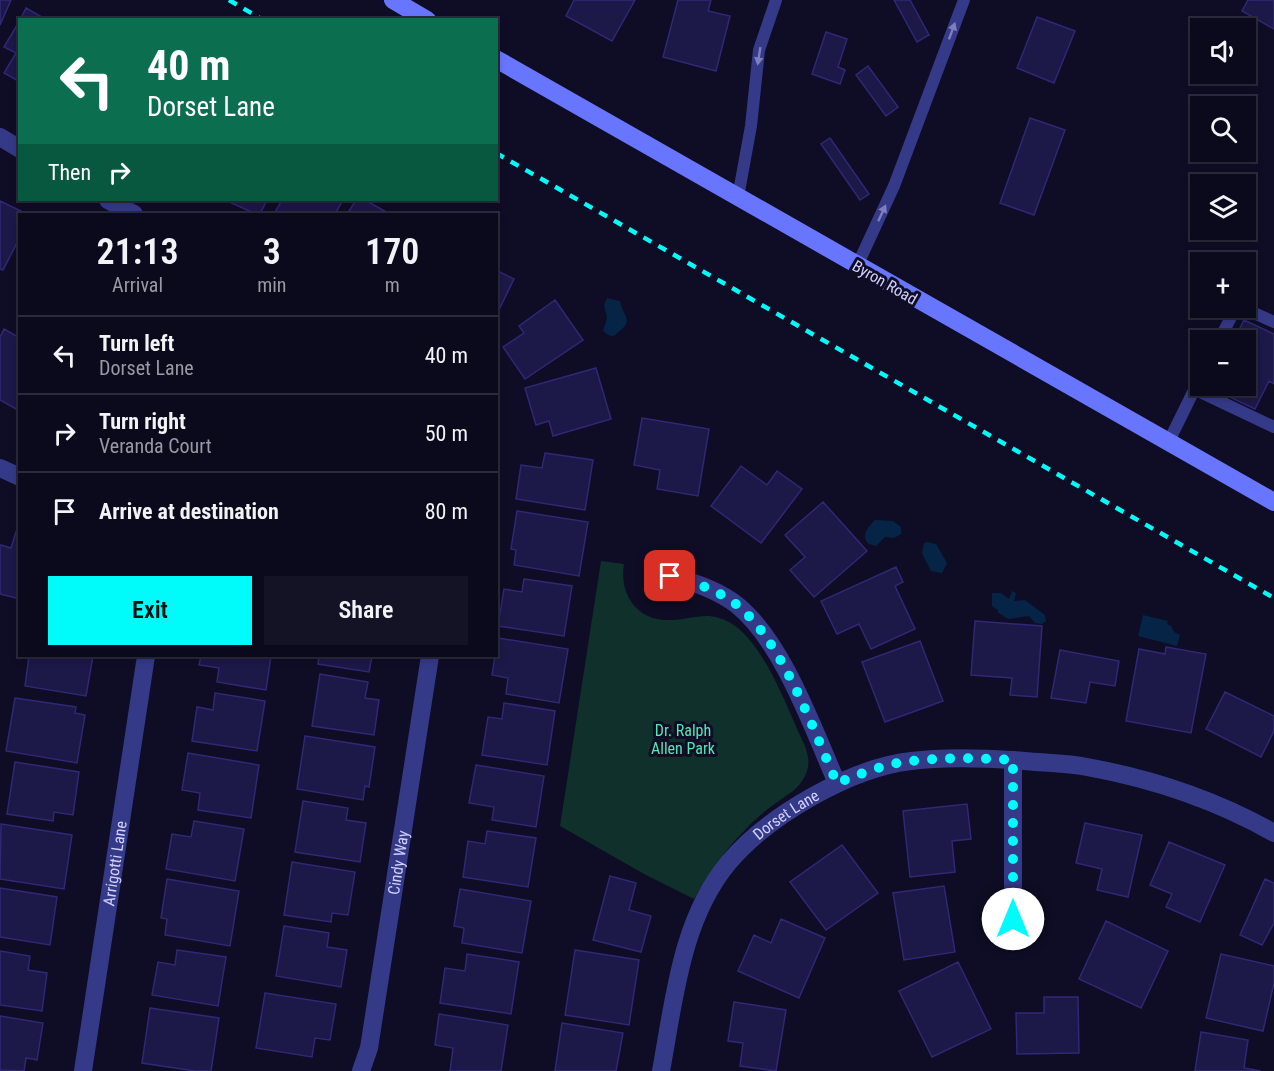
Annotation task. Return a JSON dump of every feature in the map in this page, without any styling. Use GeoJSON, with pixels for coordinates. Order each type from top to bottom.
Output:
{"type":"FeatureCollection","features":[{"type":"Feature","properties":{"kind":"main road"},"geometry":{"type":"LineString","coordinates":[[393,0],[424,18]]}},
{"type":"Feature","properties":{"kind":"main road","name":"Byron Road"},"geometry":{"type":"LineString","coordinates":[[498,60],[1274,502]]}},
{"type":"Feature","properties":{"kind":"street"},"geometry":{"type":"LineString","coordinates":[[0,137],[18,148]]}},
{"type":"Feature","properties":{"kind":"street"},"geometry":{"type":"LineString","coordinates":[[110,201],[132,213]]}},
{"type":"Feature","properties":{"kind":"street"},"geometry":{"type":"LineString","coordinates":[[0,468],[18,476]]}},
{"type":"Feature","properties":{"kind":"street"},"geometry":{"type":"LineString","coordinates":[[670,576],[697,583],[735,604],[752,619],[781,660],[837,783]]}},
{"type":"Feature","properties":{"kind":"street","name":"Arrigotti Lane"},"geometry":{"type":"LineString","coordinates":[[83,1071],[146,657]]}},
{"type":"Feature","properties":{"kind":"street","name":"Cindy Way"},"geometry":{"type":"LineString","coordinates":[[361,1071],[369,1048],[430,657]]}},
{"type":"Feature","properties":{"kind":"street","name":"Dorset Lane"},"geometry":{"type":"LineString","coordinates":[[661,1071],[683,956],[703,902],[728,863],[769,823],[837,783],[869,771],[910,761],[969,758],[1086,766],[1178,789],[1242,814],[1274,833]]}},
{"type":"Feature","properties":{"kind":"street"},"geometry":{"type":"LineString","coordinates":[[1013,760],[1013,919]]}},
{"type":"Feature","properties":{"kind":"lane"},"geometry":{"type":"LineString","coordinates":[[738,197],[751,126],[759,50],[776,0]]}},
{"type":"Feature","properties":{"kind":"lane"},"geometry":{"type":"LineString","coordinates":[[857,266],[894,186],[964,0]]}},
{"type":"Feature","properties":{"kind":"lane"},"geometry":{"type":"LineString","coordinates":[[1256,314],[1274,322]]}},
{"type":"Feature","properties":{"kind":"lane"},"geometry":{"type":"LineString","coordinates":[[1168,443],[1191,396]]}},
{"type":"Feature","properties":{"kind":"lane"},"geometry":{"type":"LineString","coordinates":[[1220,396],[1274,427]]}},
{"type":"Feature","properties":{"kind":"green space","name":"Dr. Ralph Allen Park"},"geometry":{"type":"Polygon","coordinates":[[[601,561],[624,564],[624,585],[627,594],[638,610],[646,615],[667,620],[712,616],[729,622],[740,630],[760,653],[805,745],[808,769],[799,785],[737,838],[717,863],[694,899],[644,874],[560,826],[601,561]]]}},
{"type":"Feature","properties":{"kind":"water"},"geometry":{"type":"Polygon","coordinates":[[[607,298],[620,301],[627,319],[625,326],[614,336],[603,331],[607,318],[604,305],[607,298]]]}},
{"type":"Feature","properties":{"kind":"water"},"geometry":{"type":"Polygon","coordinates":[[[875,520],[893,521],[901,527],[901,534],[894,538],[885,537],[876,546],[869,544],[865,535],[875,520]]]}},
{"type":"Feature","properties":{"kind":"water"},"geometry":{"type":"Polygon","coordinates":[[[924,543],[936,544],[947,563],[942,573],[931,571],[922,553],[924,543]]]}},
{"type":"Feature","properties":{"kind":"water"},"geometry":{"type":"Polygon","coordinates":[[[1012,591],[1016,593],[1014,601],[1025,600],[1045,615],[1046,621],[1042,624],[1035,623],[1029,616],[1008,619],[997,612],[999,611],[992,606],[992,593],[1001,593],[1009,599],[1012,591]]]}},
{"type":"Feature","properties":{"kind":"water"},"geometry":{"type":"Polygon","coordinates":[[[1143,615],[1168,621],[1167,624],[1180,635],[1177,646],[1138,636],[1143,615]]]}},
{"type":"Feature","properties":{"kind":"building"},"geometry":{"type":"Polygon","coordinates":[[[0,0],[11,0],[0,25],[0,0]]]}},
{"type":"Feature","properties":{"kind":"building"},"geometry":{"type":"Polygon","coordinates":[[[574,0],[635,0],[612,41],[566,16],[574,0]]]}},
{"type":"Feature","properties":{"kind":"building"},"geometry":{"type":"Polygon","coordinates":[[[678,0],[711,0],[708,11],[730,16],[716,71],[663,57],[678,0]]]}},
{"type":"Feature","properties":{"kind":"building"},"geometry":{"type":"Polygon","coordinates":[[[894,0],[910,0],[929,35],[917,42],[894,0]]]}},
{"type":"Feature","properties":{"kind":"building"},"geometry":{"type":"Polygon","coordinates":[[[1248,0],[1274,0],[1274,29],[1256,18],[1242,11],[1248,0]]]}},
{"type":"Feature","properties":{"kind":"building"},"geometry":{"type":"Polygon","coordinates":[[[26,8],[44,18],[21,18],[26,8]]]}},
{"type":"Feature","properties":{"kind":"building"},"geometry":{"type":"Polygon","coordinates":[[[1037,17],[1075,31],[1054,83],[1017,68],[1037,17]]]}},
{"type":"Feature","properties":{"kind":"building"},"geometry":{"type":"Polygon","coordinates":[[[18,23],[18,81],[4,73],[16,53],[4,47],[18,23]]]}},
{"type":"Feature","properties":{"kind":"building"},"geometry":{"type":"Polygon","coordinates":[[[826,32],[847,39],[838,67],[845,70],[840,84],[812,74],[826,32]]]}},
{"type":"Feature","properties":{"kind":"building"},"geometry":{"type":"Polygon","coordinates":[[[868,66],[898,107],[886,116],[856,75],[868,66]]]}},
{"type":"Feature","properties":{"kind":"building"},"geometry":{"type":"Polygon","coordinates":[[[1030,118],[1065,130],[1034,215],[1000,203],[1030,118]]]}},
{"type":"Feature","properties":{"kind":"building"},"geometry":{"type":"Polygon","coordinates":[[[830,138],[869,194],[860,200],[821,144],[830,138]]]}},
{"type":"Feature","properties":{"kind":"building"},"geometry":{"type":"Polygon","coordinates":[[[0,201],[25,213],[18,213],[18,241],[3,270],[0,269],[0,201]]]}},
{"type":"Feature","properties":{"kind":"building"},"geometry":{"type":"Polygon","coordinates":[[[227,201],[266,201],[260,213],[254,213],[227,201]]]}},
{"type":"Feature","properties":{"kind":"building"},"geometry":{"type":"Polygon","coordinates":[[[281,201],[342,201],[336,213],[275,213],[281,201]]]}},
{"type":"Feature","properties":{"kind":"building"},"geometry":{"type":"Polygon","coordinates":[[[355,201],[367,201],[388,213],[348,213],[355,201]]]}},
{"type":"Feature","properties":{"kind":"building"},"geometry":{"type":"Polygon","coordinates":[[[498,271],[514,279],[498,312],[498,271]]]}},
{"type":"Feature","properties":{"kind":"building"},"geometry":{"type":"Polygon","coordinates":[[[555,300],[583,340],[525,379],[503,347],[524,333],[519,326],[555,300]]]}},
{"type":"Feature","properties":{"kind":"building"},"geometry":{"type":"Polygon","coordinates":[[[1244,320],[1274,334],[1274,384],[1269,381],[1255,409],[1228,396],[1256,396],[1256,330],[1239,330],[1244,320]]]}},
{"type":"Feature","properties":{"kind":"building"},"geometry":{"type":"Polygon","coordinates":[[[4,329],[18,337],[18,406],[16,409],[0,400],[0,337],[4,329]]]}},
{"type":"Feature","properties":{"kind":"building"},"geometry":{"type":"Polygon","coordinates":[[[596,368],[611,419],[553,436],[549,421],[536,425],[525,388],[596,368]]]}},
{"type":"Feature","properties":{"kind":"building"},"geometry":{"type":"Polygon","coordinates":[[[642,418],[709,429],[698,496],[657,489],[660,470],[634,465],[642,418]]]}},
{"type":"Feature","properties":{"kind":"building"},"geometry":{"type":"Polygon","coordinates":[[[545,453],[593,460],[585,510],[516,499],[521,465],[542,468],[545,453]]]}},
{"type":"Feature","properties":{"kind":"building"},"geometry":{"type":"Polygon","coordinates":[[[741,466],[767,485],[777,471],[802,489],[761,543],[711,506],[741,466]]]}},
{"type":"Feature","properties":{"kind":"building"},"geometry":{"type":"Polygon","coordinates":[[[823,502],[867,551],[814,597],[790,570],[805,557],[785,535],[823,502]]]}},
{"type":"Feature","properties":{"kind":"building"},"geometry":{"type":"Polygon","coordinates":[[[517,511],[588,522],[579,576],[514,565],[516,550],[511,549],[517,511]]]}},
{"type":"Feature","properties":{"kind":"building"},"geometry":{"type":"Polygon","coordinates":[[[16,532],[18,532],[18,598],[0,594],[0,547],[1,545],[11,548],[16,532]]]}},
{"type":"Feature","properties":{"kind":"building"},"geometry":{"type":"Polygon","coordinates":[[[896,567],[903,582],[895,586],[915,629],[871,649],[859,624],[837,634],[821,601],[896,567]]]}},
{"type":"Feature","properties":{"kind":"building"},"geometry":{"type":"Polygon","coordinates":[[[524,579],[572,586],[564,636],[498,626],[504,589],[522,592],[524,579]]]}},
{"type":"Feature","properties":{"kind":"building"},"geometry":{"type":"Polygon","coordinates":[[[975,621],[1042,626],[1037,697],[1010,695],[1012,678],[971,675],[975,621]]]}},
{"type":"Feature","properties":{"kind":"building"},"geometry":{"type":"Polygon","coordinates":[[[498,638],[568,649],[559,703],[506,694],[508,678],[492,675],[495,657],[498,657],[498,638]]]}},
{"type":"Feature","properties":{"kind":"building"},"geometry":{"type":"Polygon","coordinates":[[[920,641],[943,701],[885,722],[862,662],[920,641]]]}},
{"type":"Feature","properties":{"kind":"building"},"geometry":{"type":"Polygon","coordinates":[[[1166,647],[1206,654],[1191,733],[1126,721],[1139,649],[1165,654],[1166,647]]]}},
{"type":"Feature","properties":{"kind":"building"},"geometry":{"type":"Polygon","coordinates":[[[1060,650],[1119,661],[1115,686],[1090,682],[1086,703],[1051,698],[1060,650]]]}},
{"type":"Feature","properties":{"kind":"building"},"geometry":{"type":"Polygon","coordinates":[[[29,657],[93,657],[86,696],[25,686],[29,657]]]}},
{"type":"Feature","properties":{"kind":"building"},"geometry":{"type":"Polygon","coordinates":[[[201,657],[271,657],[266,690],[217,682],[219,668],[199,665],[201,657]]]}},
{"type":"Feature","properties":{"kind":"building"},"geometry":{"type":"Polygon","coordinates":[[[319,657],[372,657],[369,672],[318,664],[319,657]]]}},
{"type":"Feature","properties":{"kind":"building"},"geometry":{"type":"Polygon","coordinates":[[[320,674],[368,682],[365,698],[379,700],[374,735],[312,726],[320,674]]]}},
{"type":"Feature","properties":{"kind":"building"},"geometry":{"type":"Polygon","coordinates":[[[1225,692],[1274,716],[1274,731],[1261,757],[1206,729],[1225,692]]]}},
{"type":"Feature","properties":{"kind":"building"},"geometry":{"type":"Polygon","coordinates":[[[215,693],[265,701],[257,751],[192,741],[197,707],[213,710],[215,693]]]}},
{"type":"Feature","properties":{"kind":"building"},"geometry":{"type":"Polygon","coordinates":[[[15,698],[76,707],[75,713],[85,715],[77,763],[6,751],[15,698]]]}},
{"type":"Feature","properties":{"kind":"building"},"geometry":{"type":"Polygon","coordinates":[[[504,703],[555,711],[547,765],[482,755],[488,717],[502,719],[504,703]]]}},
{"type":"Feature","properties":{"kind":"building"},"geometry":{"type":"Polygon","coordinates":[[[305,736],[375,747],[369,787],[365,786],[363,800],[297,789],[305,736]]]}},
{"type":"Feature","properties":{"kind":"building"},"geometry":{"type":"Polygon","coordinates":[[[188,753],[259,765],[251,818],[198,810],[200,793],[182,790],[188,753]]]}},
{"type":"Feature","properties":{"kind":"building"},"geometry":{"type":"Polygon","coordinates":[[[15,762],[79,772],[73,815],[54,812],[53,821],[7,814],[15,762]]]}},
{"type":"Feature","properties":{"kind":"building"},"geometry":{"type":"Polygon","coordinates":[[[476,765],[544,776],[536,827],[492,820],[494,807],[469,803],[476,765]]]}},
{"type":"Feature","properties":{"kind":"building"},"geometry":{"type":"Polygon","coordinates":[[[303,801],[348,808],[346,820],[366,823],[360,862],[295,852],[303,801]]]}},
{"type":"Feature","properties":{"kind":"building"},"geometry":{"type":"Polygon","coordinates":[[[967,804],[971,839],[952,841],[955,872],[910,877],[903,811],[967,804]]]}},
{"type":"Feature","properties":{"kind":"building"},"geometry":{"type":"Polygon","coordinates":[[[194,821],[244,829],[235,881],[166,869],[172,834],[191,837],[194,821]]]}},
{"type":"Feature","properties":{"kind":"building"},"geometry":{"type":"Polygon","coordinates":[[[1085,823],[1142,835],[1128,897],[1097,890],[1102,869],[1076,863],[1085,823]]]}},
{"type":"Feature","properties":{"kind":"building"},"geometry":{"type":"Polygon","coordinates":[[[1,824],[72,835],[64,889],[0,879],[1,824]]]}},
{"type":"Feature","properties":{"kind":"building"},"geometry":{"type":"Polygon","coordinates":[[[487,831],[536,838],[528,887],[463,877],[468,841],[485,844],[487,831]]]}},
{"type":"Feature","properties":{"kind":"building"},"geometry":{"type":"Polygon","coordinates":[[[1169,842],[1225,865],[1200,922],[1166,907],[1172,894],[1150,885],[1169,842]]]}},
{"type":"Feature","properties":{"kind":"building"},"geometry":{"type":"Polygon","coordinates":[[[842,845],[878,893],[826,930],[790,882],[842,845]]]}},
{"type":"Feature","properties":{"kind":"building"},"geometry":{"type":"Polygon","coordinates":[[[292,862],[355,872],[348,915],[332,913],[331,922],[284,915],[292,862]]]}},
{"type":"Feature","properties":{"kind":"building"},"geometry":{"type":"Polygon","coordinates":[[[610,876],[636,883],[629,910],[651,916],[641,952],[593,940],[610,876]]]}},
{"type":"Feature","properties":{"kind":"building"},"geometry":{"type":"Polygon","coordinates":[[[167,879],[239,891],[230,946],[165,935],[167,919],[161,918],[167,879]]]}},
{"type":"Feature","properties":{"kind":"building"},"geometry":{"type":"Polygon","coordinates":[[[1265,879],[1274,883],[1274,923],[1262,945],[1240,935],[1265,879]]]}},
{"type":"Feature","properties":{"kind":"building"},"geometry":{"type":"Polygon","coordinates":[[[944,886],[955,952],[904,960],[893,893],[944,886]]]}},
{"type":"Feature","properties":{"kind":"building"},"geometry":{"type":"Polygon","coordinates":[[[0,888],[57,897],[50,945],[0,937],[0,888]]]}},
{"type":"Feature","properties":{"kind":"building"},"geometry":{"type":"Polygon","coordinates":[[[460,889],[531,901],[522,953],[462,943],[464,928],[454,926],[460,889]]]}},
{"type":"Feature","properties":{"kind":"building"},"geometry":{"type":"Polygon","coordinates":[[[781,919],[825,938],[799,998],[738,971],[754,935],[771,943],[781,919]]]}},
{"type":"Feature","properties":{"kind":"building"},"geometry":{"type":"Polygon","coordinates":[[[1106,921],[1168,951],[1141,1008],[1079,979],[1106,921]]]}},
{"type":"Feature","properties":{"kind":"building"},"geometry":{"type":"Polygon","coordinates":[[[284,926],[329,933],[327,947],[347,950],[341,987],[276,976],[284,926]]]}},
{"type":"Feature","properties":{"kind":"building"},"geometry":{"type":"Polygon","coordinates":[[[177,950],[226,957],[218,1006],[152,995],[158,962],[175,965],[177,950]]]}},
{"type":"Feature","properties":{"kind":"building"},"geometry":{"type":"Polygon","coordinates":[[[575,950],[639,960],[629,1025],[565,1015],[575,950]]]}},
{"type":"Feature","properties":{"kind":"building"},"geometry":{"type":"Polygon","coordinates":[[[0,951],[30,956],[28,970],[47,973],[42,1011],[0,1005],[0,951]]]}},
{"type":"Feature","properties":{"kind":"building"},"geometry":{"type":"Polygon","coordinates":[[[467,954],[519,962],[511,1014],[440,1003],[445,968],[465,971],[467,954]]]}},
{"type":"Feature","properties":{"kind":"building"},"geometry":{"type":"Polygon","coordinates":[[[1221,954],[1274,966],[1274,983],[1263,1031],[1206,1018],[1221,954]]]}},
{"type":"Feature","properties":{"kind":"building"},"geometry":{"type":"Polygon","coordinates":[[[958,962],[991,1029],[932,1057],[899,991],[958,962]]]}},
{"type":"Feature","properties":{"kind":"building"},"geometry":{"type":"Polygon","coordinates":[[[265,993],[336,1004],[330,1040],[315,1038],[312,1057],[256,1048],[265,993]]]}},
{"type":"Feature","properties":{"kind":"building"},"geometry":{"type":"Polygon","coordinates":[[[1044,997],[1078,997],[1079,1053],[1017,1054],[1016,1013],[1044,1013],[1044,997]]]}},
{"type":"Feature","properties":{"kind":"building"},"geometry":{"type":"Polygon","coordinates":[[[734,1002],[786,1010],[776,1071],[740,1066],[743,1043],[728,1041],[734,1002]]]}},
{"type":"Feature","properties":{"kind":"building"},"geometry":{"type":"Polygon","coordinates":[[[150,1008],[219,1018],[211,1071],[195,1071],[142,1063],[150,1008]]]}},
{"type":"Feature","properties":{"kind":"building"},"geometry":{"type":"Polygon","coordinates":[[[439,1014],[508,1025],[501,1071],[450,1071],[453,1048],[435,1045],[439,1014]]]}},
{"type":"Feature","properties":{"kind":"building"},"geometry":{"type":"Polygon","coordinates":[[[0,1016],[43,1023],[37,1060],[26,1058],[24,1071],[0,1070],[0,1016]]]}},
{"type":"Feature","properties":{"kind":"building"},"geometry":{"type":"Polygon","coordinates":[[[562,1023],[623,1033],[616,1071],[555,1071],[562,1023]]]}},
{"type":"Feature","properties":{"kind":"building"},"geometry":{"type":"Polygon","coordinates":[[[1201,1032],[1248,1040],[1244,1068],[1261,1071],[1195,1071],[1201,1032]]]}},
{"type":"Feature","properties":{"kind":"railway"},"geometry":{"type":"LineString","coordinates":[[229,0],[260,18]]}},
{"type":"Feature","properties":{"kind":"railway"},"geometry":{"type":"LineString","coordinates":[[498,154],[1274,598]]}},
{"type":"Feature","properties":{"kind":"route"},"geometry":{"type":"LineString","coordinates":[[670,576],[697,583],[735,604],[752,619],[781,660],[837,783],[869,771],[910,761],[969,758],[1013,760],[1013,919]]}}]}
